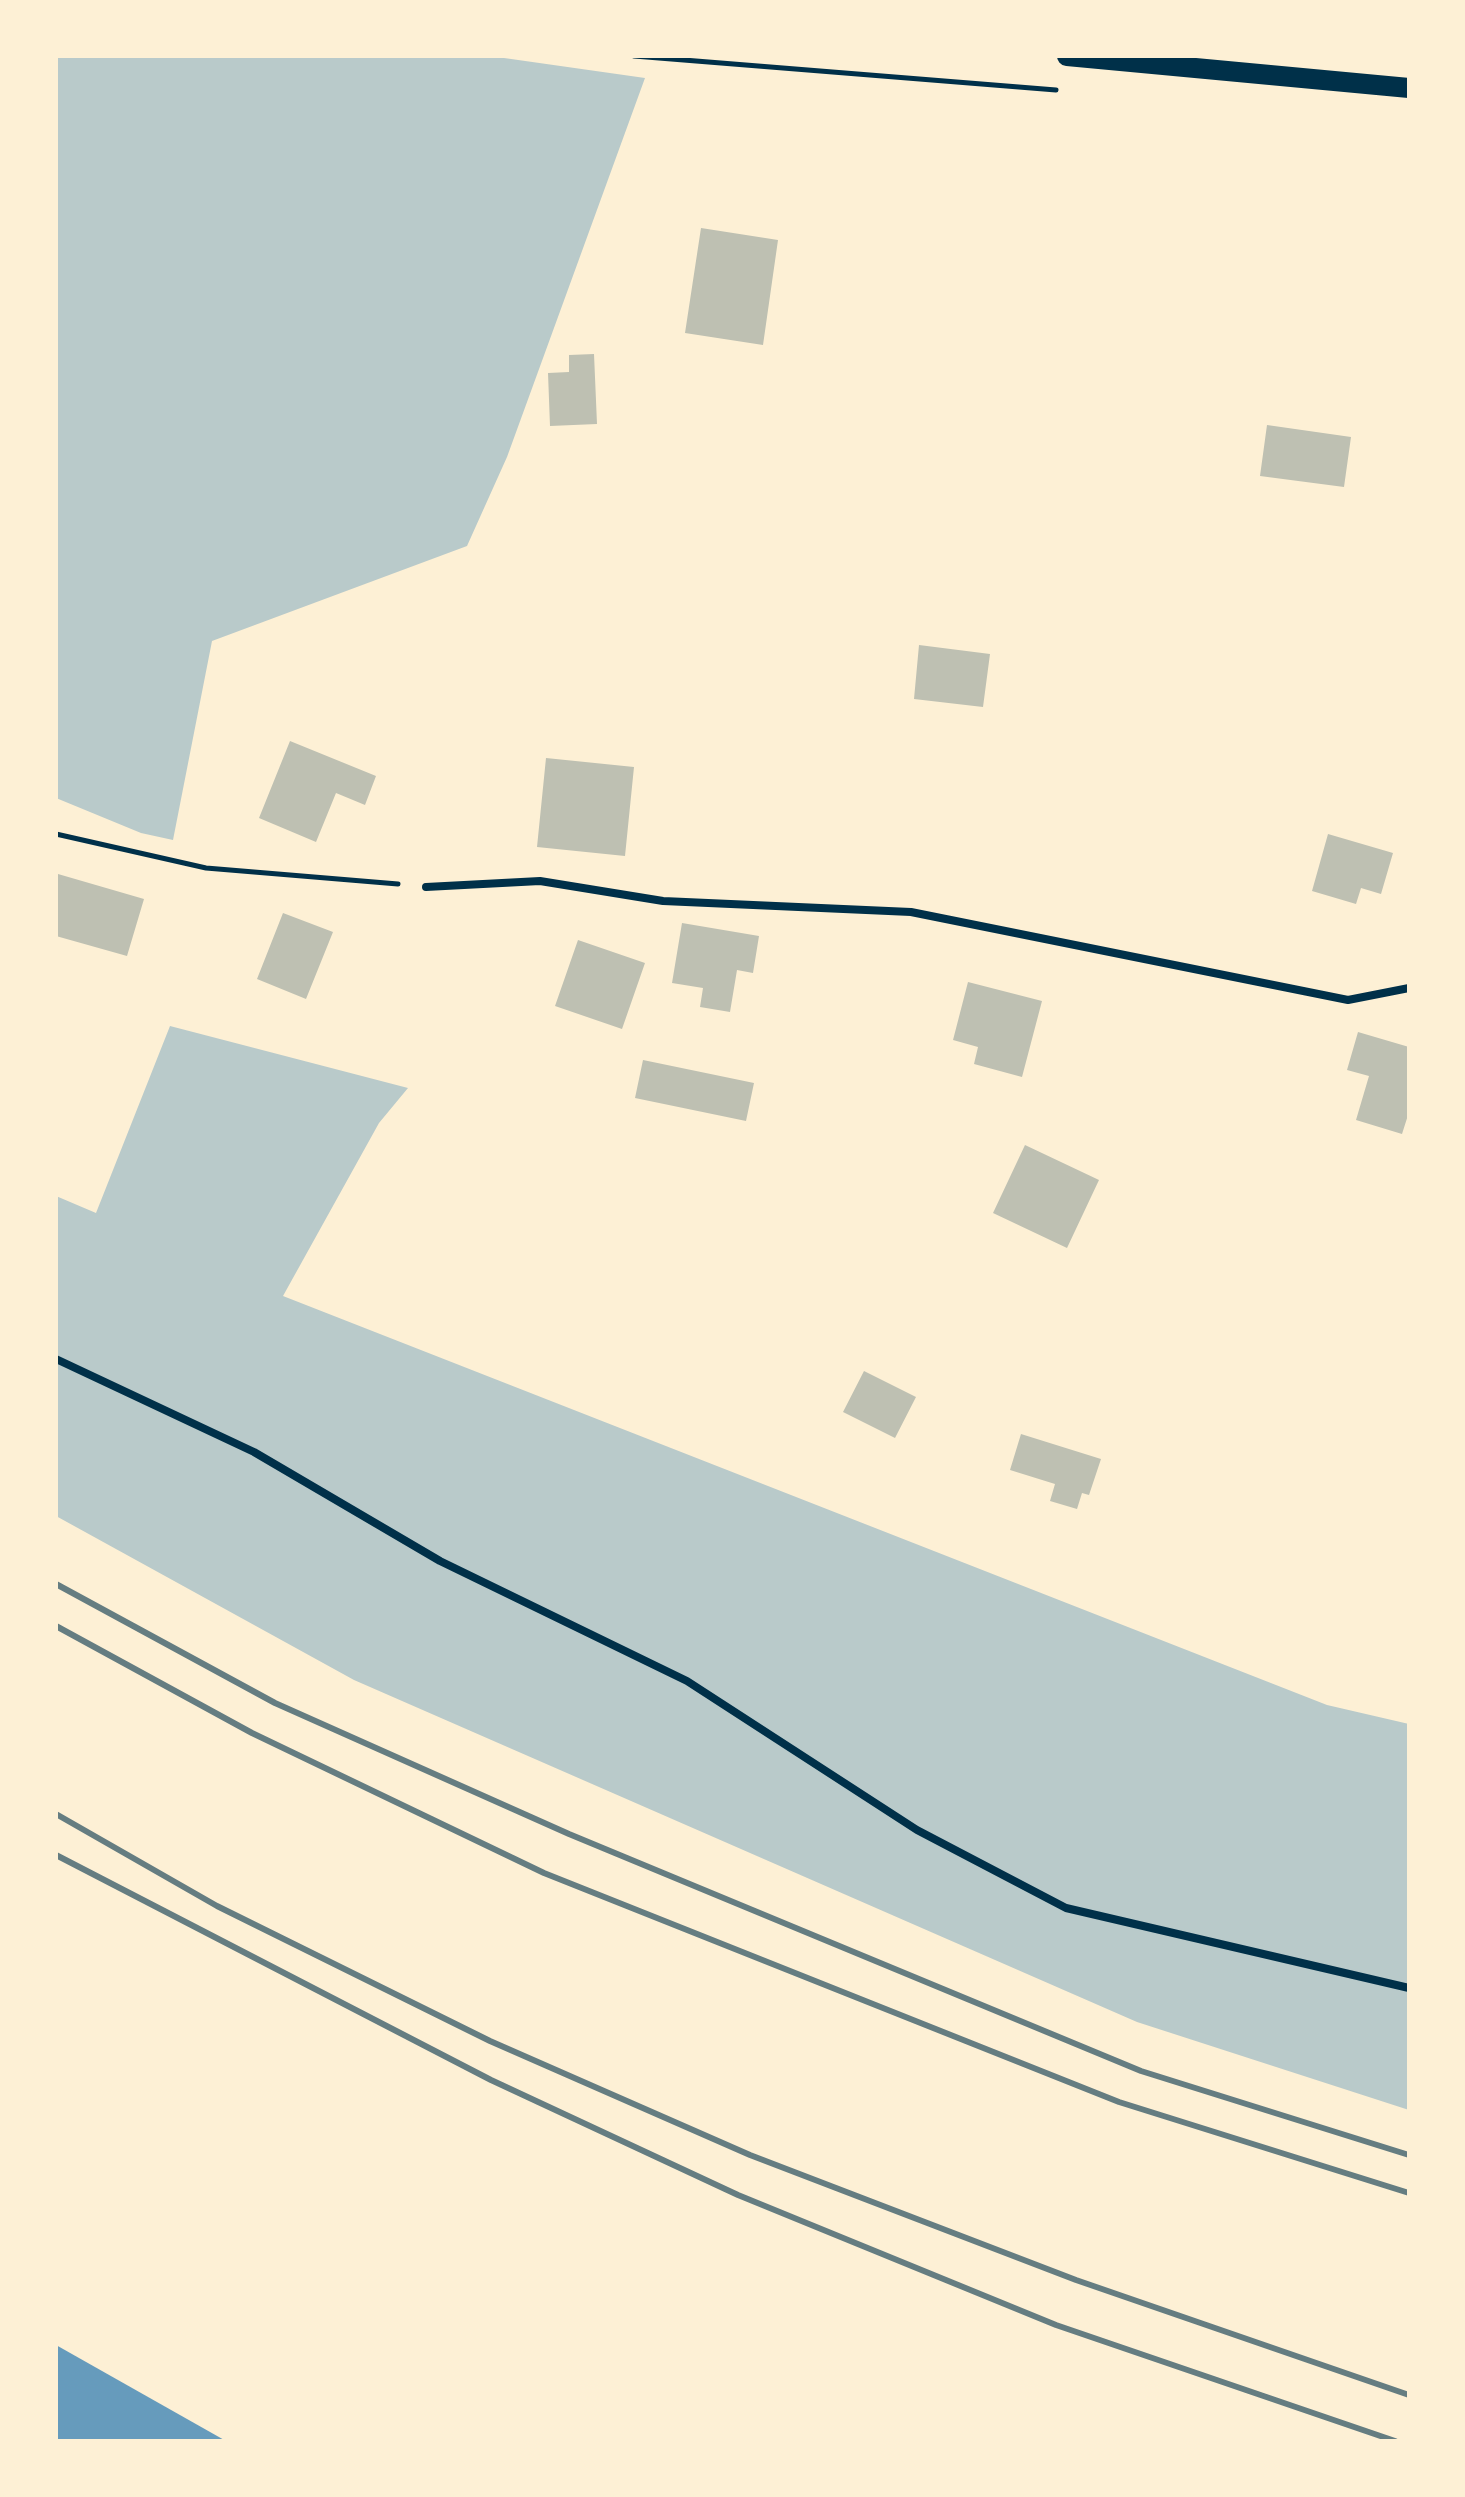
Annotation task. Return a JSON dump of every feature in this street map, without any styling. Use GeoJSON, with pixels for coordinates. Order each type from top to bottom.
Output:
{"type":"FeatureCollection","features":[{"type":"Feature","properties":{"kind":"main road"},"geometry":{"type":"LineString","coordinates":[[1067,56],[1409,88]]}},
{"type":"Feature","properties":{"kind":"street"},"geometry":{"type":"LineString","coordinates":[[426,887],[540,881],[663,901],[911,912],[1348,1000],[1409,988]]}},
{"type":"Feature","properties":{"kind":"street"},"geometry":{"type":"LineString","coordinates":[[56,1359],[254,1452],[440,1561],[687,1681],[917,1830],[1066,1908],[1409,1988]]}},
{"type":"Feature","properties":{"kind":"path"},"geometry":{"type":"LineString","coordinates":[[634,56],[1064,91]]}},
{"type":"Feature","properties":{"kind":"path"},"geometry":{"type":"LineString","coordinates":[[56,834],[206,868],[426,887]]}},
{"type":"Feature","properties":{"kind":"shaded area"},"geometry":{"type":"Polygon","coordinates":[[[56,56],[490,56],[645,78],[507,457],[467,546],[212,641],[173,840],[141,833],[56,798],[56,56]]]}},
{"type":"Feature","properties":{"kind":"shaded area"},"geometry":{"type":"Polygon","coordinates":[[[170,1026],[408,1088],[379,1123],[283,1296],[1327,1705],[1409,1724],[1409,2110],[1137,2022],[354,1680],[56,1516],[56,1196],[96,1213],[170,1026]]]}},
{"type":"Feature","properties":{"kind":"water"},"geometry":{"type":"Polygon","coordinates":[[[56,2345],[226,2441],[56,2441],[56,2345]]]}},
{"type":"Feature","properties":{"kind":"building"},"geometry":{"type":"Polygon","coordinates":[[[701,228],[778,240],[763,345],[685,333],[701,228]]]}},
{"type":"Feature","properties":{"kind":"building"},"geometry":{"type":"Polygon","coordinates":[[[594,354],[597,424],[550,426],[548,373],[569,372],[569,355],[594,354]]]}},
{"type":"Feature","properties":{"kind":"building"},"geometry":{"type":"Polygon","coordinates":[[[1267,425],[1351,437],[1344,487],[1260,476],[1267,425]]]}},
{"type":"Feature","properties":{"kind":"building"},"geometry":{"type":"Polygon","coordinates":[[[919,645],[990,654],[983,707],[914,699],[919,645]]]}},
{"type":"Feature","properties":{"kind":"building"},"geometry":{"type":"Polygon","coordinates":[[[290,741],[376,776],[365,805],[336,793],[316,842],[259,818],[290,741]]]}},
{"type":"Feature","properties":{"kind":"building"},"geometry":{"type":"Polygon","coordinates":[[[546,758],[634,767],[625,856],[537,847],[546,758]]]}},
{"type":"Feature","properties":{"kind":"building"},"geometry":{"type":"Polygon","coordinates":[[[1328,834],[1393,853],[1381,894],[1361,888],[1356,904],[1312,891],[1328,834]]]}},
{"type":"Feature","properties":{"kind":"building"},"geometry":{"type":"Polygon","coordinates":[[[58,874],[144,899],[127,956],[56,936],[58,874]]]}},
{"type":"Feature","properties":{"kind":"building"},"geometry":{"type":"Polygon","coordinates":[[[283,913],[333,932],[306,999],[257,979],[283,913]]]}},
{"type":"Feature","properties":{"kind":"building"},"geometry":{"type":"Polygon","coordinates":[[[682,923],[759,936],[753,973],[737,970],[730,1012],[700,1007],[703,988],[672,983],[682,923]]]}},
{"type":"Feature","properties":{"kind":"building"},"geometry":{"type":"Polygon","coordinates":[[[578,940],[645,963],[622,1029],[555,1006],[578,940]]]}},
{"type":"Feature","properties":{"kind":"building"},"geometry":{"type":"Polygon","coordinates":[[[968,982],[1042,1001],[1022,1077],[974,1064],[978,1047],[953,1040],[968,982]]]}},
{"type":"Feature","properties":{"kind":"building"},"geometry":{"type":"Polygon","coordinates":[[[1358,1032],[1409,1047],[1409,1112],[1402,1134],[1356,1120],[1369,1076],[1347,1070],[1358,1032]]]}},
{"type":"Feature","properties":{"kind":"building"},"geometry":{"type":"Polygon","coordinates":[[[643,1060],[754,1083],[746,1121],[635,1098],[643,1060]]]}},
{"type":"Feature","properties":{"kind":"building"},"geometry":{"type":"Polygon","coordinates":[[[1025,1145],[1099,1180],[1067,1248],[993,1213],[1025,1145]]]}},
{"type":"Feature","properties":{"kind":"building"},"geometry":{"type":"Polygon","coordinates":[[[864,1371],[916,1397],[895,1438],[843,1412],[864,1371]]]}},
{"type":"Feature","properties":{"kind":"building"},"geometry":{"type":"Polygon","coordinates":[[[1021,1434],[1101,1459],[1089,1495],[1082,1493],[1077,1509],[1050,1501],[1055,1484],[1010,1470],[1021,1434]]]}},
{"type":"Feature","properties":{"kind":"railway"},"geometry":{"type":"LineString","coordinates":[[56,1584],[275,1703],[569,1834],[1141,2071],[1409,2155]]}},
{"type":"Feature","properties":{"kind":"railway"},"geometry":{"type":"LineString","coordinates":[[56,1626],[252,1733],[544,1873],[1119,2102],[1409,2193]]}},
{"type":"Feature","properties":{"kind":"railway"},"geometry":{"type":"LineString","coordinates":[[56,1814],[217,1906],[490,2041],[750,2155],[1076,2280],[1409,2395]]}},
{"type":"Feature","properties":{"kind":"railway"},"geometry":{"type":"LineString","coordinates":[[56,1855],[491,2080],[738,2195],[1056,2325],[1395,2441]]}}]}
